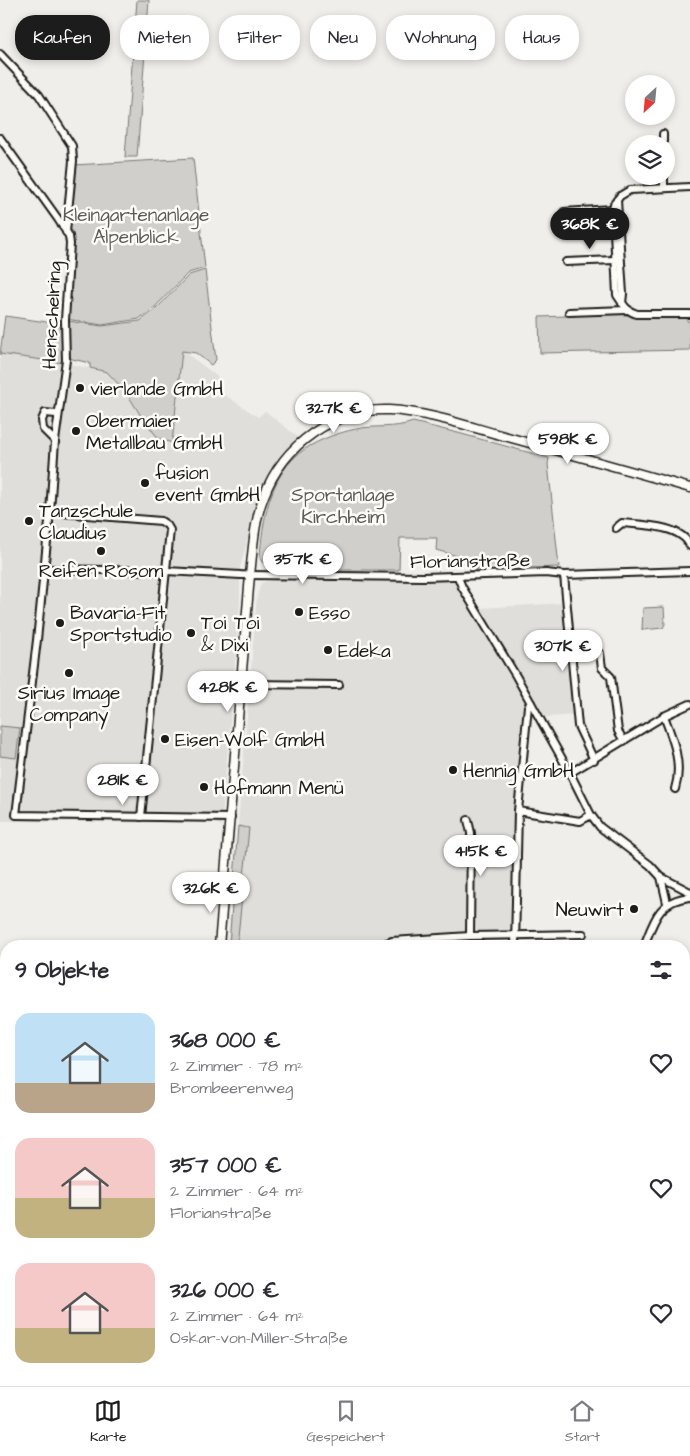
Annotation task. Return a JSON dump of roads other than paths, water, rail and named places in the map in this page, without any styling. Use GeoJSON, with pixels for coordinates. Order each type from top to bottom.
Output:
{"type":"FeatureCollection","features":[{"type":"Feature","properties":{"kind":"main road"},"geometry":{"type":"LineString","coordinates":[[220,940],[256,523],[260,506],[281,463],[302,441],[312,433],[333,422],[360,413],[388,410],[418,414],[690,488]]}},
{"type":"Feature","properties":{"kind":"street"},"geometry":{"type":"LineString","coordinates":[[0,54],[39,95],[72,146],[73,162],[66,232]]}},
{"type":"Feature","properties":{"kind":"street","name":"Henschelring"},"geometry":{"type":"LineString","coordinates":[[0,138],[58,219],[68,236],[70,249],[65,323],[66,360],[55,441],[50,512],[16,815],[141,817]]}},
{"type":"Feature","properties":{"kind":"street"},"geometry":{"type":"LineString","coordinates":[[690,186],[630,190],[617,200],[613,209],[617,295],[627,310],[642,314],[690,314]]}},
{"type":"Feature","properties":{"kind":"street"},"geometry":{"type":"LineString","coordinates":[[617,200],[622,303]]}},
{"type":"Feature","properties":{"kind":"street"},"geometry":{"type":"LineString","coordinates":[[564,212],[613,209]]}},
{"type":"Feature","properties":{"kind":"street"},"geometry":{"type":"LineString","coordinates":[[566,262],[615,260]]}},
{"type":"Feature","properties":{"kind":"street"},"geometry":{"type":"LineString","coordinates":[[569,312],[627,310]]}},
{"type":"Feature","properties":{"kind":"street"},"geometry":{"type":"LineString","coordinates":[[55,441],[42,429],[42,420],[45,413],[58,416]]}},
{"type":"Feature","properties":{"kind":"street"},"geometry":{"type":"LineString","coordinates":[[50,512],[161,521],[168,525],[170,530],[141,817],[230,818]]}},
{"type":"Feature","properties":{"kind":"street"},"geometry":{"type":"LineString","coordinates":[[616,528],[622,522],[661,527],[675,531],[688,541],[690,546]]}},
{"type":"Feature","properties":{"kind":"street","name":"Florianstraße"},"geometry":{"type":"LineString","coordinates":[[44,569],[166,571],[250,575],[458,577],[546,573],[564,575],[690,571]]}},
{"type":"Feature","properties":{"kind":"street"},"geometry":{"type":"LineString","coordinates":[[564,575],[578,726],[594,760]]}},
{"type":"Feature","properties":{"kind":"street"},"geometry":{"type":"LineString","coordinates":[[458,577],[462,587],[531,703],[591,815],[600,827],[650,865],[661,877],[690,892]]}},
{"type":"Feature","properties":{"kind":"street"},"geometry":{"type":"LineString","coordinates":[[572,653],[596,651],[600,653],[602,668],[611,677],[618,731],[624,741]]}},
{"type":"Feature","properties":{"kind":"street"},"geometry":{"type":"LineString","coordinates":[[242,684],[339,685]]}},
{"type":"Feature","properties":{"kind":"street"},"geometry":{"type":"LineString","coordinates":[[515,940],[518,811],[528,706],[531,703]]}},
{"type":"Feature","properties":{"kind":"street"},"geometry":{"type":"LineString","coordinates":[[570,773],[664,716],[690,704]]}},
{"type":"Feature","properties":{"kind":"street"},"geometry":{"type":"LineString","coordinates":[[664,716],[675,745],[678,772],[678,781],[675,789]]}},
{"type":"Feature","properties":{"kind":"street"},"geometry":{"type":"LineString","coordinates":[[518,811],[580,820],[591,815]]}},
{"type":"Feature","properties":{"kind":"street"},"geometry":{"type":"LineString","coordinates":[[468,820],[471,833],[470,936]]}},
{"type":"Feature","properties":{"kind":"street"},"geometry":{"type":"LineString","coordinates":[[661,877],[667,904]]}},
{"type":"Feature","properties":{"kind":"street"},"geometry":{"type":"LineString","coordinates":[[646,940],[653,924],[667,904],[690,896]]}},
{"type":"Feature","properties":{"kind":"street"},"geometry":{"type":"LineString","coordinates":[[408,940],[470,936],[583,934]]}},
{"type":"Feature","properties":{"kind":"place","name":"vierlande GmbH"},"geometry":{"type":"Point","coordinates":[80,388]}},
{"type":"Feature","properties":{"kind":"place","name":"Obermaier Metallbau GmbH"},"geometry":{"type":"Point","coordinates":[76,431]}},
{"type":"Feature","properties":{"kind":"place","name":"fusion event GmbH"},"geometry":{"type":"Point","coordinates":[145,483]}},
{"type":"Feature","properties":{"kind":"place","name":"Tanzschule Claudius"},"geometry":{"type":"Point","coordinates":[29,521]}},
{"type":"Feature","properties":{"kind":"place","name":"Reifen Rosom"},"geometry":{"type":"Point","coordinates":[101,551]}},
{"type":"Feature","properties":{"kind":"place","name":"Esso"},"geometry":{"type":"Point","coordinates":[299,612]}},
{"type":"Feature","properties":{"kind":"place","name":"Bavaria-Fit Sportstudio"},"geometry":{"type":"Point","coordinates":[60,623]}},
{"type":"Feature","properties":{"kind":"place","name":"Toi Toi & Dixi"},"geometry":{"type":"Point","coordinates":[191,633]}},
{"type":"Feature","properties":{"kind":"place","name":"Edeka"},"geometry":{"type":"Point","coordinates":[328,650]}},
{"type":"Feature","properties":{"kind":"place","name":"Sirius Image Company"},"geometry":{"type":"Point","coordinates":[69,673]}},
{"type":"Feature","properties":{"kind":"place","name":"Eisen-Wolf GmbH"},"geometry":{"type":"Point","coordinates":[165,739]}},
{"type":"Feature","properties":{"kind":"place","name":"Hennig GmbH"},"geometry":{"type":"Point","coordinates":[453,770]}},
{"type":"Feature","properties":{"kind":"place","name":"Hofmann Menü"},"geometry":{"type":"Point","coordinates":[204,787]}},
{"type":"Feature","properties":{"kind":"place","name":"Neuwirt"},"geometry":{"type":"Point","coordinates":[634,909]}},
{"type":"Feature","properties":{"kind":"park label","name":"Kleingartenanlage Alpenblick"},"geometry":{"type":"Point","coordinates":[136,225]}},
{"type":"Feature","properties":{"kind":"park label","name":"Sportanlage Kirchheim"},"geometry":{"type":"Point","coordinates":[343,505]}}]}
